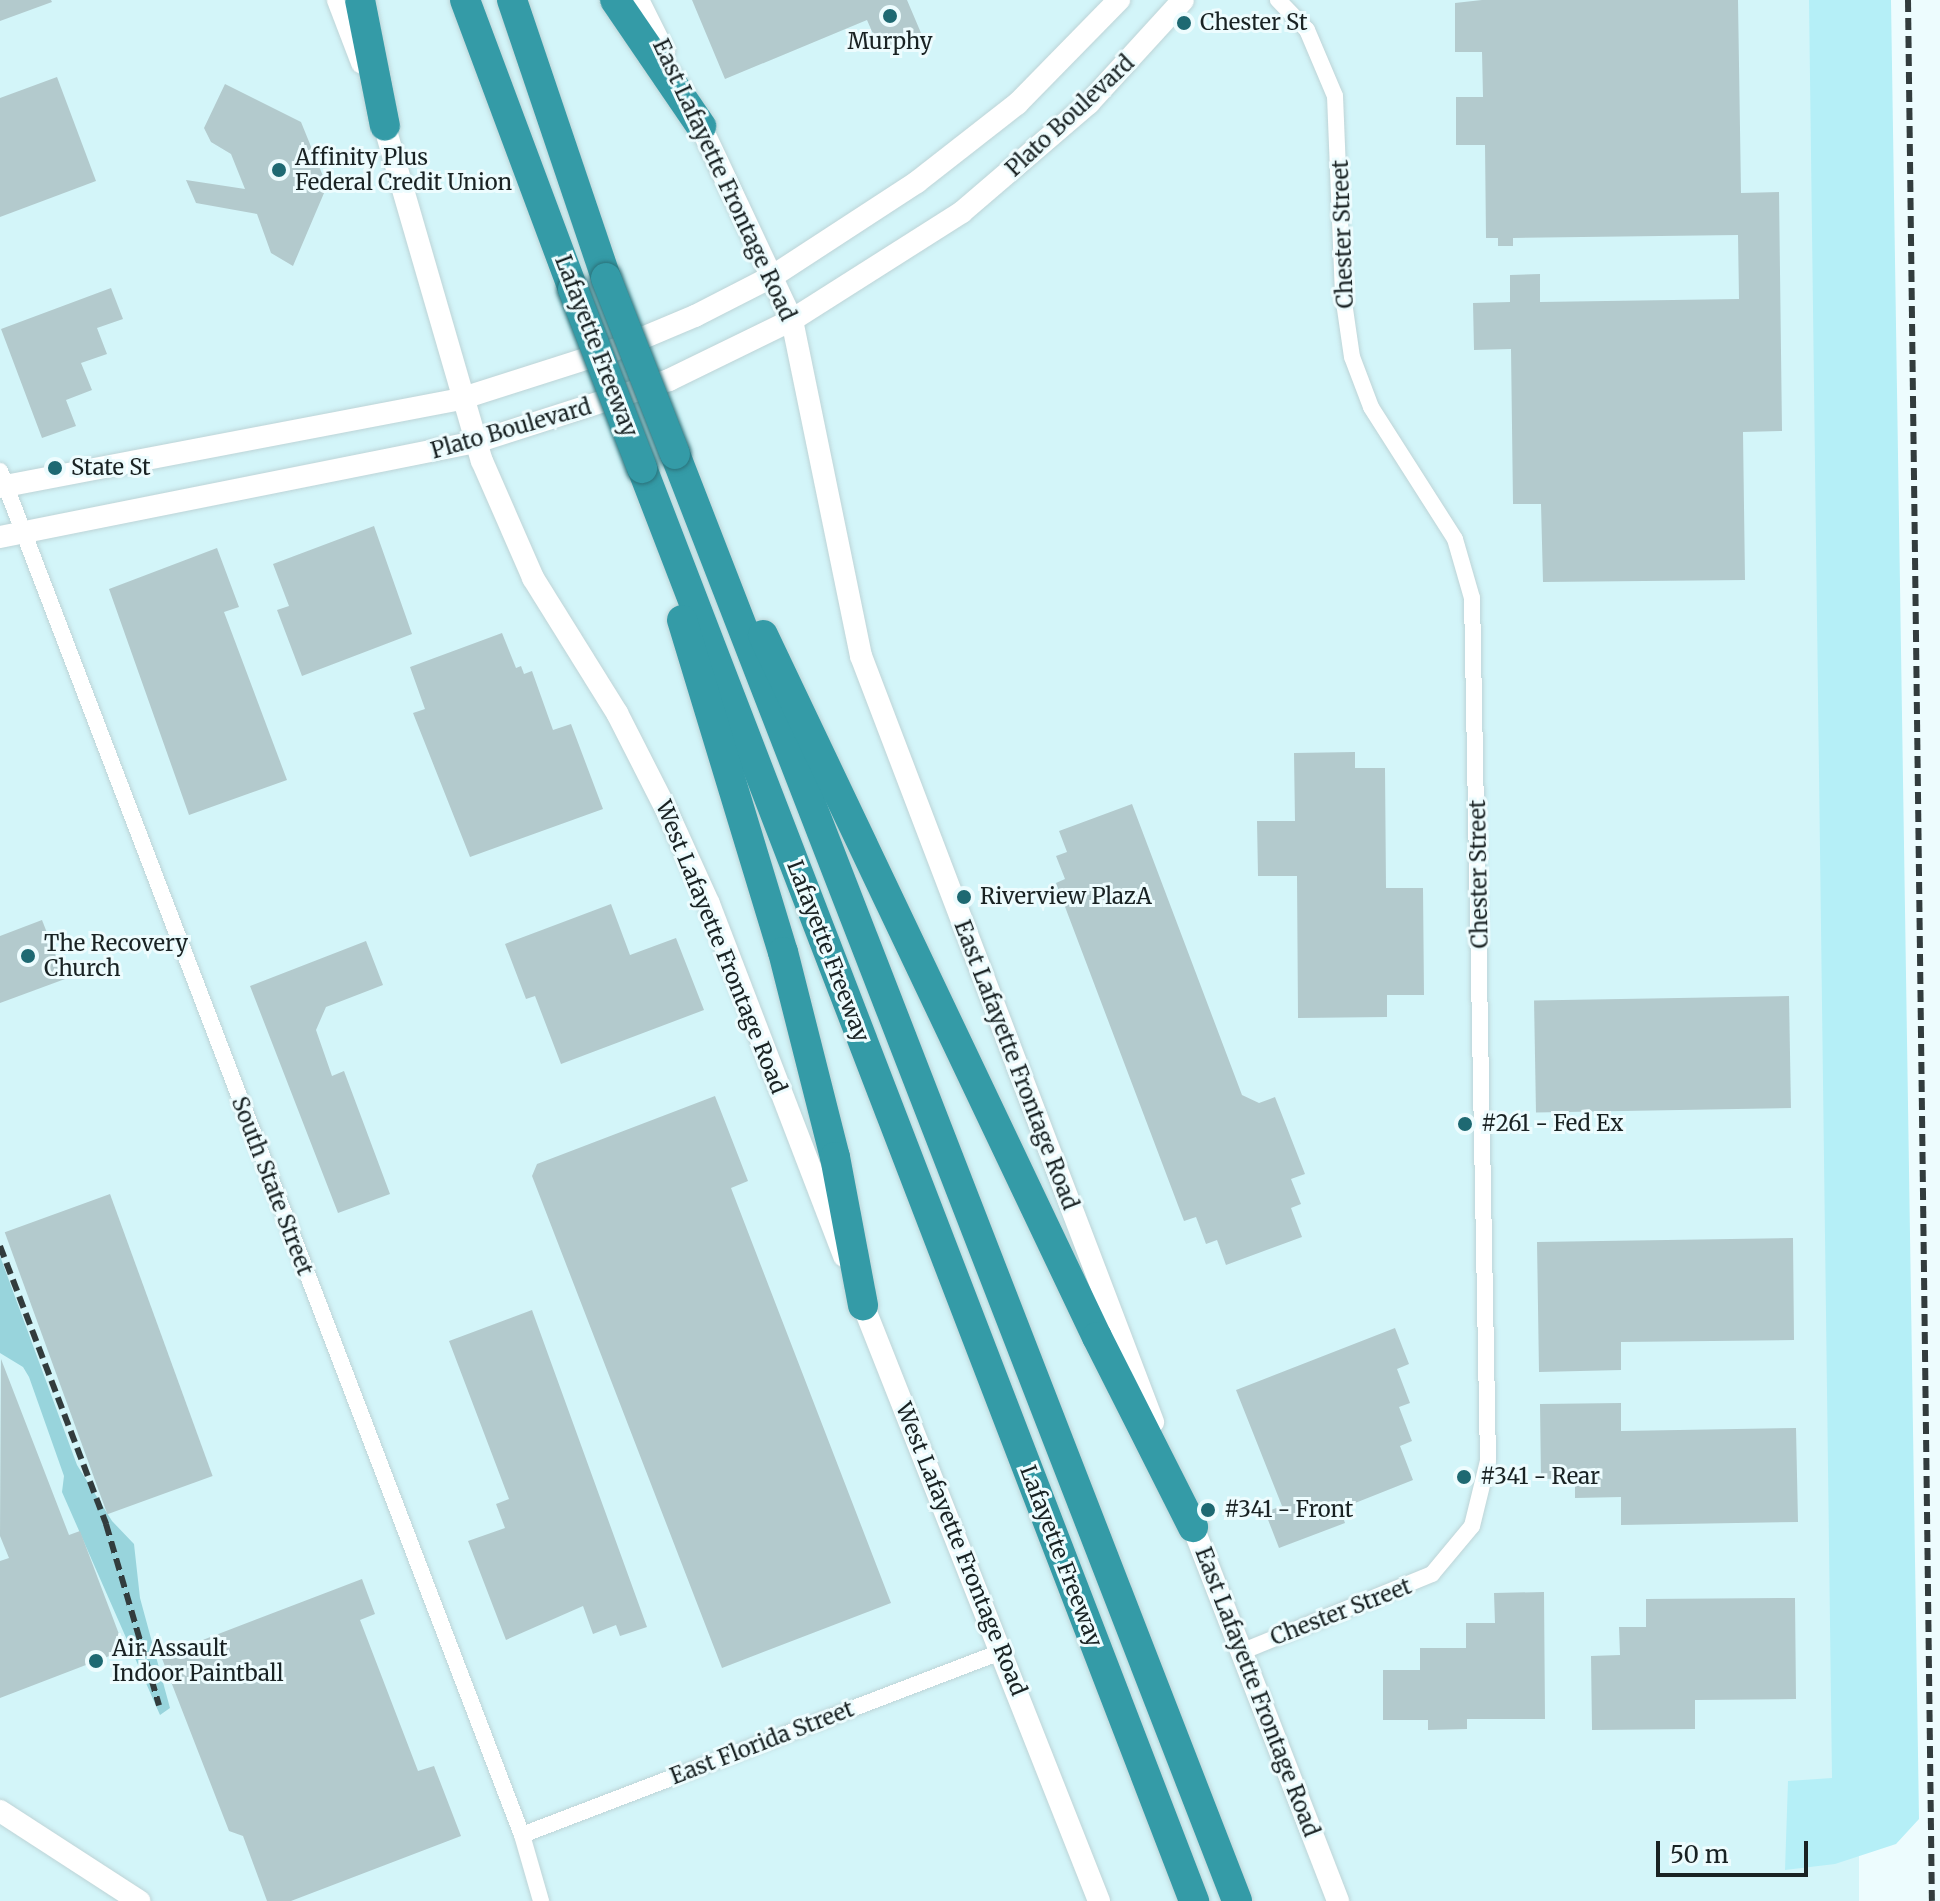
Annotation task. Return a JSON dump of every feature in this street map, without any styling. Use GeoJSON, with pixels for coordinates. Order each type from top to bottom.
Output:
{"type":"FeatureCollection","features":[{"type":"Feature","properties":{"kind":"highway"},"geometry":{"type":"LineString","coordinates":[[360,0],[385,126]]}},
{"type":"Feature","properties":{"kind":"highway","name":"Lafayette Freeway"},"geometry":{"type":"LineString","coordinates":[[465,0],[573,289],[1194,1901]]}},
{"type":"Feature","properties":{"kind":"highway","name":"Lafayette Freeway"},"geometry":{"type":"LineString","coordinates":[[512,0],[606,278],[1237,1901]]}},
{"type":"Feature","properties":{"kind":"highway"},"geometry":{"type":"LineString","coordinates":[[615,0],[701,126]]}},
{"type":"Feature","properties":{"kind":"highway"},"geometry":{"type":"LineString","coordinates":[[679,465],[1193,1527]]}},
{"type":"Feature","properties":{"kind":"highway"},"geometry":{"type":"LineString","coordinates":[[646,479],[687,637],[783,952],[835,1157],[863,1305]]}},
{"type":"Feature","properties":{"kind":"main road","name":"West Lafayette Frontage Road"},"geometry":{"type":"LineString","coordinates":[[338,0],[385,126],[460,399],[476,442],[533,578],[617,713],[666,809],[709,904],[863,1305],[1003,1651],[1099,1901]]}},
{"type":"Feature","properties":{"kind":"main road","name":"East Lafayette Frontage Road"},"geometry":{"type":"LineString","coordinates":[[638,0],[792,320],[861,656],[1338,1901]]}},
{"type":"Feature","properties":{"kind":"main road","name":"Plato Boulevard"},"geometry":{"type":"LineString","coordinates":[[2,481],[460,399],[614,350],[773,276],[880,209],[988,129],[1119,0]]}},
{"type":"Feature","properties":{"kind":"main road","name":"Plato Boulevard"},"geometry":{"type":"LineString","coordinates":[[0,537],[476,442],[669,380],[792,320],[894,259],[984,195],[1089,103],[1183,0]]}},
{"type":"Feature","properties":{"kind":"main road"},"geometry":{"type":"LineString","coordinates":[[0,1811],[139,1901]]}},
{"type":"Feature","properties":{"kind":"street","name":"Chester Street"},"geometry":{"type":"LineString","coordinates":[[1241,1652],[1432,1574],[1472,1526],[1488,1461],[1472,598],[1455,539],[1371,407],[1352,357],[1343,295],[1335,96],[1307,30],[1278,0]]}},
{"type":"Feature","properties":{"kind":"street","name":"South State Street"},"geometry":{"type":"LineString","coordinates":[[2,481],[522,1835],[541,1901]]}},
{"type":"Feature","properties":{"kind":"street","name":"East Florida Street"},"geometry":{"type":"LineString","coordinates":[[522,1835],[1003,1651]]}},
{"type":"Feature","properties":{"kind":"shaded area"},"geometry":{"type":"Polygon","coordinates":[[[0,0],[1859,0],[1859,1901],[0,1901],[0,0]]]}},
{"type":"Feature","properties":{"kind":"shaded area"},"geometry":{"type":"Polygon","coordinates":[[[1809,0],[1891,0],[1919,1819],[1896,1844],[1835,1864],[1785,1870],[1788,1781],[1832,1778],[1809,0]]]}},
{"type":"Feature","properties":{"kind":"shaded area"},"geometry":{"type":"Polygon","coordinates":[[[0,1256],[77,1465],[112,1521],[134,1544],[140,1598],[170,1708],[160,1715],[62,1492],[64,1476],[29,1377],[23,1367],[0,1353],[0,1256]]]}},
{"type":"Feature","properties":{"kind":"building"},"geometry":{"type":"Polygon","coordinates":[[[0,0],[51,0],[52,2],[0,21],[0,0]]]}},
{"type":"Feature","properties":{"kind":"building"},"geometry":{"type":"Polygon","coordinates":[[[692,0],[907,0],[921,33],[880,50],[867,20],[725,79],[692,0]]]}},
{"type":"Feature","properties":{"kind":"building"},"geometry":{"type":"Polygon","coordinates":[[[1482,0],[1738,0],[1741,193],[1779,192],[1782,431],[1743,432],[1745,580],[1543,582],[1541,504],[1513,504],[1511,349],[1474,350],[1473,303],[1510,302],[1510,275],[1540,274],[1540,302],[1739,299],[1738,235],[1513,238],[1513,246],[1498,246],[1498,238],[1486,238],[1485,145],[1456,145],[1456,97],[1483,97],[1482,52],[1455,52],[1455,3],[1482,0]]]}},
{"type":"Feature","properties":{"kind":"building"},"geometry":{"type":"Polygon","coordinates":[[[57,77],[96,181],[0,217],[0,98],[57,77]]]}},
{"type":"Feature","properties":{"kind":"building","name":"Affinity Plus Federal Credit Union"},"geometry":{"type":"Polygon","coordinates":[[[225,84],[301,122],[327,186],[293,266],[271,253],[257,214],[196,203],[186,180],[245,189],[231,154],[211,142],[204,128],[225,84]]]}},
{"type":"Feature","properties":{"kind":"building"},"geometry":{"type":"Polygon","coordinates":[[[111,288],[123,319],[97,328],[107,354],[81,363],[92,390],[66,400],[76,426],[42,438],[1,329],[111,288]]]}},
{"type":"Feature","properties":{"kind":"building"},"geometry":{"type":"Polygon","coordinates":[[[374,526],[412,634],[302,676],[277,610],[289,606],[273,564],[374,526]]]}},
{"type":"Feature","properties":{"kind":"building"},"geometry":{"type":"Polygon","coordinates":[[[217,548],[239,607],[224,612],[287,780],[189,815],[109,589],[217,548]]]}},
{"type":"Feature","properties":{"kind":"building"},"geometry":{"type":"Polygon","coordinates":[[[502,633],[516,668],[521,666],[524,674],[532,671],[553,730],[571,724],[603,809],[470,857],[413,713],[425,709],[410,667],[502,633]]]}},
{"type":"Feature","properties":{"kind":"building"},"geometry":{"type":"Polygon","coordinates":[[[1355,752],[1355,768],[1385,768],[1386,888],[1423,888],[1424,995],[1387,995],[1387,1017],[1298,1018],[1297,876],[1258,876],[1257,821],[1295,821],[1294,753],[1355,752]]]}},
{"type":"Feature","properties":{"kind":"building"},"geometry":{"type":"Polygon","coordinates":[[[1132,804],[1242,1095],[1259,1103],[1275,1097],[1305,1174],[1291,1179],[1301,1204],[1291,1208],[1302,1237],[1226,1265],[1217,1240],[1206,1244],[1196,1217],[1184,1221],[1056,883],[1065,879],[1056,856],[1067,852],[1059,831],[1132,804]]]}},
{"type":"Feature","properties":{"kind":"building"},"geometry":{"type":"Polygon","coordinates":[[[611,904],[630,955],[676,938],[704,1010],[561,1064],[535,996],[526,999],[505,944],[611,904]]]}},
{"type":"Feature","properties":{"kind":"building","name":"The Recovery Church"},"geometry":{"type":"Polygon","coordinates":[[[42,920],[65,979],[0,1003],[0,936],[42,920]]]}},
{"type":"Feature","properties":{"kind":"building"},"geometry":{"type":"Polygon","coordinates":[[[366,941],[383,985],[326,1007],[316,1030],[332,1076],[344,1071],[390,1194],[338,1213],[250,986],[366,941]]]}},
{"type":"Feature","properties":{"kind":"building"},"geometry":{"type":"Polygon","coordinates":[[[1789,996],[1791,1108],[1536,1112],[1534,1000],[1789,996]]]}},
{"type":"Feature","properties":{"kind":"building"},"geometry":{"type":"Polygon","coordinates":[[[715,1096],[748,1181],[731,1188],[891,1603],[722,1668],[532,1176],[537,1164],[715,1096]]]}},
{"type":"Feature","properties":{"kind":"building"},"geometry":{"type":"Polygon","coordinates":[[[110,1194],[213,1476],[107,1514],[5,1232],[110,1194]]]}},
{"type":"Feature","properties":{"kind":"building"},"geometry":{"type":"Polygon","coordinates":[[[1793,1238],[1794,1340],[1621,1342],[1621,1370],[1539,1372],[1537,1242],[1793,1238]]]}},
{"type":"Feature","properties":{"kind":"building"},"geometry":{"type":"Polygon","coordinates":[[[532,1310],[647,1627],[620,1636],[616,1625],[593,1634],[583,1606],[506,1640],[468,1541],[505,1528],[496,1504],[509,1499],[449,1341],[532,1310]]]}},
{"type":"Feature","properties":{"kind":"building"},"geometry":{"type":"Polygon","coordinates":[[[1395,1328],[1409,1364],[1397,1369],[1410,1403],[1399,1407],[1412,1441],[1400,1446],[1413,1480],[1340,1509],[1345,1523],[1279,1548],[1265,1512],[1282,1506],[1236,1390],[1395,1328]]]}},
{"type":"Feature","properties":{"kind":"building"},"geometry":{"type":"Polygon","coordinates":[[[1,1359],[69,1535],[80,1531],[125,1650],[0,1698],[0,1561],[9,1558],[0,1536],[1,1359]]]}},
{"type":"Feature","properties":{"kind":"building"},"geometry":{"type":"Polygon","coordinates":[[[1621,1403],[1621,1431],[1796,1428],[1798,1522],[1621,1525],[1621,1497],[1575,1498],[1575,1478],[1541,1479],[1540,1404],[1621,1403]]]}},
{"type":"Feature","properties":{"kind":"building"},"geometry":{"type":"Polygon","coordinates":[[[362,1579],[375,1614],[360,1620],[418,1771],[434,1766],[461,1836],[291,1901],[267,1901],[243,1836],[229,1831],[161,1656],[362,1579]]]}},
{"type":"Feature","properties":{"kind":"building"},"geometry":{"type":"Polygon","coordinates":[[[1544,1592],[1545,1719],[1467,1719],[1467,1729],[1428,1730],[1428,1720],[1383,1720],[1383,1670],[1420,1670],[1420,1648],[1466,1648],[1466,1623],[1495,1623],[1494,1593],[1544,1592]]]}},
{"type":"Feature","properties":{"kind":"building"},"geometry":{"type":"Polygon","coordinates":[[[1795,1598],[1796,1699],[1695,1700],[1695,1729],[1592,1730],[1591,1656],[1620,1655],[1619,1627],[1646,1627],[1646,1599],[1795,1598]]]}},
{"type":"Feature","properties":{"kind":"railway"},"geometry":{"type":"LineString","coordinates":[[1908,0],[1932,1901]]}},
{"type":"Feature","properties":{"kind":"railway"},"geometry":{"type":"LineString","coordinates":[[0,1246],[106,1524],[159,1705]]}},
{"type":"Feature","properties":{"kind":"place","name":"Murphy"},"geometry":{"type":"Point","coordinates":[890,16]}},
{"type":"Feature","properties":{"kind":"place","name":"Chester St"},"geometry":{"type":"Point","coordinates":[1184,23]}},
{"type":"Feature","properties":{"kind":"place","name":"Affinity Plus Federal Credit Union"},"geometry":{"type":"Point","coordinates":[279,170]}},
{"type":"Feature","properties":{"kind":"place","name":"State St"},"geometry":{"type":"Point","coordinates":[55,468]}},
{"type":"Feature","properties":{"kind":"place","name":"Riverview PlazA"},"geometry":{"type":"Point","coordinates":[964,897]}},
{"type":"Feature","properties":{"kind":"place","name":"The Recovery Church"},"geometry":{"type":"Point","coordinates":[28,956]}},
{"type":"Feature","properties":{"kind":"place","name":"#261 - Fed Ex"},"geometry":{"type":"Point","coordinates":[1465,1124]}},
{"type":"Feature","properties":{"kind":"place","name":"#341 - Rear"},"geometry":{"type":"Point","coordinates":[1464,1477]}},
{"type":"Feature","properties":{"kind":"place","name":"#341 - Front"},"geometry":{"type":"Point","coordinates":[1208,1510]}},
{"type":"Feature","properties":{"kind":"place","name":"Air Assault Indoor Paintball"},"geometry":{"type":"Point","coordinates":[96,1661]}}]}
